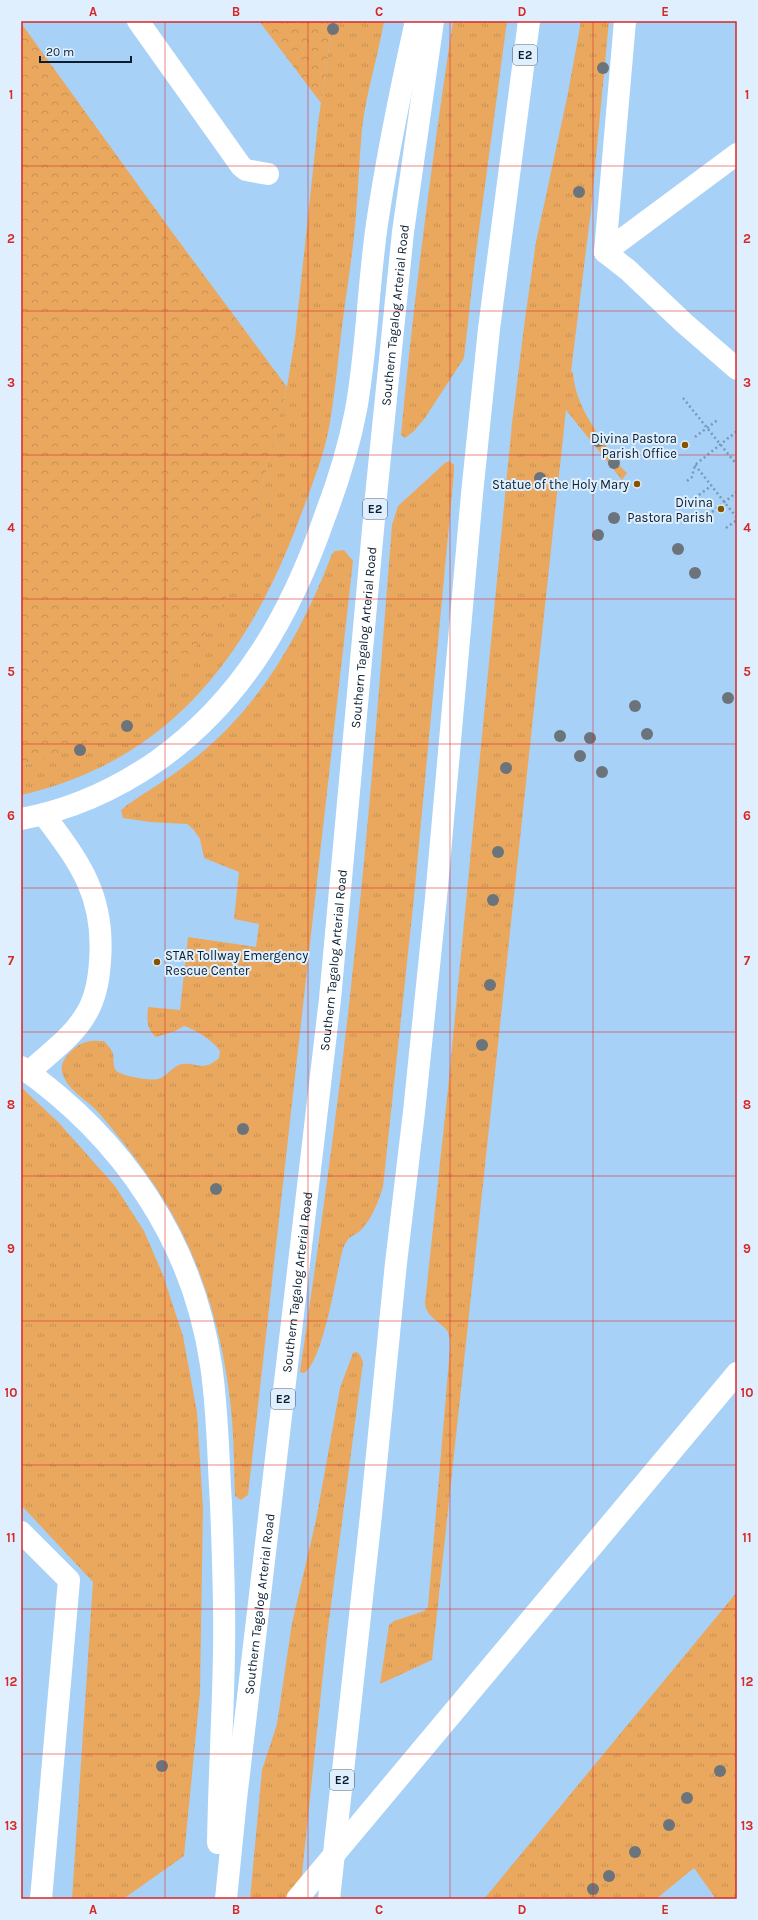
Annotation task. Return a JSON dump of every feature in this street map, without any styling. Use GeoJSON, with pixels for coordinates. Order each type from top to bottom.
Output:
{"type":"FeatureCollection","features":[{"type":"Feature","properties":{"kind":"main road"},"geometry":{"type":"LineString","coordinates":[[138,21],[238,163],[246,170],[268,174]]}},
{"type":"Feature","properties":{"kind":"main road"},"geometry":{"type":"LineString","coordinates":[[21,819],[44,815],[76,805],[110,790],[174,749],[222,705],[256,660],[294,593],[316,544],[332,498],[347,448],[355,412],[366,330],[377,226],[394,121],[416,21]]}},
{"type":"Feature","properties":{"kind":"main road","name":"Southern Tagalog Arterial Road"},"geometry":{"type":"LineString","coordinates":[[226,1899],[236,1799],[330,999],[376,486],[403,232],[433,21]]}},
{"type":"Feature","properties":{"kind":"main road","name":"E2"},"geometry":{"type":"LineString","coordinates":[[329,1899],[436,898],[472,494],[489,329],[529,21]]}},
{"type":"Feature","properties":{"kind":"main road"},"geometry":{"type":"LineString","coordinates":[[605,252],[625,21]]}},
{"type":"Feature","properties":{"kind":"main road"},"geometry":{"type":"LineString","coordinates":[[605,252],[737,154]]}},
{"type":"Feature","properties":{"kind":"main road"},"geometry":{"type":"LineString","coordinates":[[605,252],[628,270],[684,323],[733,366]]}},
{"type":"Feature","properties":{"kind":"main road"},"geometry":{"type":"LineString","coordinates":[[44,815],[70,850],[87,880],[98,908],[101,944],[99,981],[86,1014],[67,1037],[25,1069],[89,1124],[124,1161],[146,1191],[172,1237],[188,1274],[203,1325],[211,1363],[216,1404],[222,1547],[224,1651],[218,1899]]}},
{"type":"Feature","properties":{"kind":"main road"},"geometry":{"type":"LineString","coordinates":[[297,1899],[737,1373]]}},
{"type":"Feature","properties":{"kind":"main road"},"geometry":{"type":"LineString","coordinates":[[21,1532],[69,1580],[41,1899]]}},
{"type":"Feature","properties":{"kind":"path"},"geometry":{"type":"LineString","coordinates":[[683,398],[737,465]]}},
{"type":"Feature","properties":{"kind":"path"},"geometry":{"type":"LineString","coordinates":[[695,438],[719,418]]}},
{"type":"Feature","properties":{"kind":"path"},"geometry":{"type":"LineString","coordinates":[[687,481],[692,477],[695,465],[737,432]]}},
{"type":"Feature","properties":{"kind":"path"},"geometry":{"type":"LineString","coordinates":[[695,465],[737,519],[726,528]]}},
{"type":"Feature","properties":{"kind":"path"},"geometry":{"type":"LineString","coordinates":[[699,495],[711,486]]}},
{"type":"Feature","properties":{"kind":"path"},"geometry":{"type":"LineString","coordinates":[[712,512],[737,492]]}},
{"type":"Feature","properties":{"kind":"green space"},"geometry":{"type":"Polygon","coordinates":[[[259,21],[333,21],[321,103],[259,21]]]}},
{"type":"Feature","properties":{"kind":"green space"},"geometry":{"type":"Polygon","coordinates":[[[333,21],[384,21],[366,102],[362,129],[354,239],[329,428],[320,463],[299,520],[279,569],[255,616],[228,658],[197,696],[161,729],[120,757],[74,779],[21,795],[21,765],[32,763],[202,637],[226,598],[244,556],[287,387],[295,338],[318,123],[333,21]]]}},
{"type":"Feature","properties":{"kind":"green space"},"geometry":{"type":"Polygon","coordinates":[[[453,21],[507,21],[475,260],[464,358],[425,418],[414,431],[405,438],[401,435],[412,331],[431,176],[453,21]]]}},
{"type":"Feature","properties":{"kind":"green space"},"geometry":{"type":"Polygon","coordinates":[[[581,21],[609,21],[591,210],[571,372],[573,372],[579,398],[590,422],[620,466],[627,473],[622,480],[566,410],[432,1660],[380,1684],[389,1625],[394,1621],[424,1611],[428,1607],[450,1338],[445,1328],[428,1312],[425,1303],[449,1079],[512,423],[536,242],[568,93],[581,21]]]}},
{"type":"Feature","properties":{"kind":"green space"},"geometry":{"type":"Polygon","coordinates":[[[21,23],[172,232],[287,387],[244,557],[229,593],[209,628],[185,660],[158,690],[128,716],[95,738],[59,754],[21,765],[21,23]]]}},
{"type":"Feature","properties":{"kind":"green space"},"geometry":{"type":"Polygon","coordinates":[[[449,461],[454,465],[454,472],[414,897],[383,1187],[369,1220],[361,1230],[348,1239],[344,1246],[322,1339],[311,1366],[304,1373],[300,1372],[347,1026],[364,864],[392,525],[398,506],[449,461]]]}},
{"type":"Feature","properties":{"kind":"green space"},"geometry":{"type":"Polygon","coordinates":[[[344,550],[353,561],[248,1495],[241,1500],[235,1496],[232,1420],[223,1356],[216,1324],[195,1262],[182,1232],[166,1203],[148,1176],[98,1112],[68,1084],[64,1078],[62,1067],[65,1058],[77,1046],[88,1041],[104,1041],[112,1050],[114,1067],[117,1072],[142,1079],[158,1079],[179,1065],[189,1064],[203,1066],[213,1063],[219,1058],[220,1051],[214,1044],[204,1036],[188,1027],[184,1026],[175,1031],[156,1037],[150,1031],[147,1020],[148,1007],[180,1010],[188,937],[256,947],[259,924],[234,919],[239,872],[204,858],[200,839],[193,829],[187,824],[150,822],[123,818],[121,810],[195,758],[219,737],[240,715],[260,691],[293,638],[308,611],[332,554],[335,551],[344,550]]]}},
{"type":"Feature","properties":{"kind":"green space"},"geometry":{"type":"Polygon","coordinates":[[[21,1087],[59,1123],[115,1186],[144,1231],[163,1275],[183,1336],[197,1412],[203,1508],[200,1693],[184,1856],[123,1899],[72,1899],[93,1582],[21,1505],[21,1087]]]}},
{"type":"Feature","properties":{"kind":"green space"},"geometry":{"type":"Polygon","coordinates":[[[357,1352],[363,1362],[327,1636],[301,1884],[287,1899],[250,1899],[262,1770],[277,1724],[292,1623],[316,1520],[340,1388],[353,1353],[357,1352]]]}},
{"type":"Feature","properties":{"kind":"green space"},"geometry":{"type":"Polygon","coordinates":[[[737,1592],[737,1899],[716,1899],[694,1868],[656,1899],[484,1899],[737,1592]]]}},
{"type":"Feature","properties":{"kind":"place","name":"Divina Pastora Parish Office"},"geometry":{"type":"Point","coordinates":[685,445]}},
{"type":"Feature","properties":{"kind":"place","name":"Statue of the Holy Mary"},"geometry":{"type":"Point","coordinates":[637,484]}},
{"type":"Feature","properties":{"kind":"place","name":"Divina Pastora Parish"},"geometry":{"type":"Point","coordinates":[721,509]}},
{"type":"Feature","properties":{"kind":"place","name":"STAR Tollway Emergency Rescue Center"},"geometry":{"type":"Point","coordinates":[157,962]}}]}
